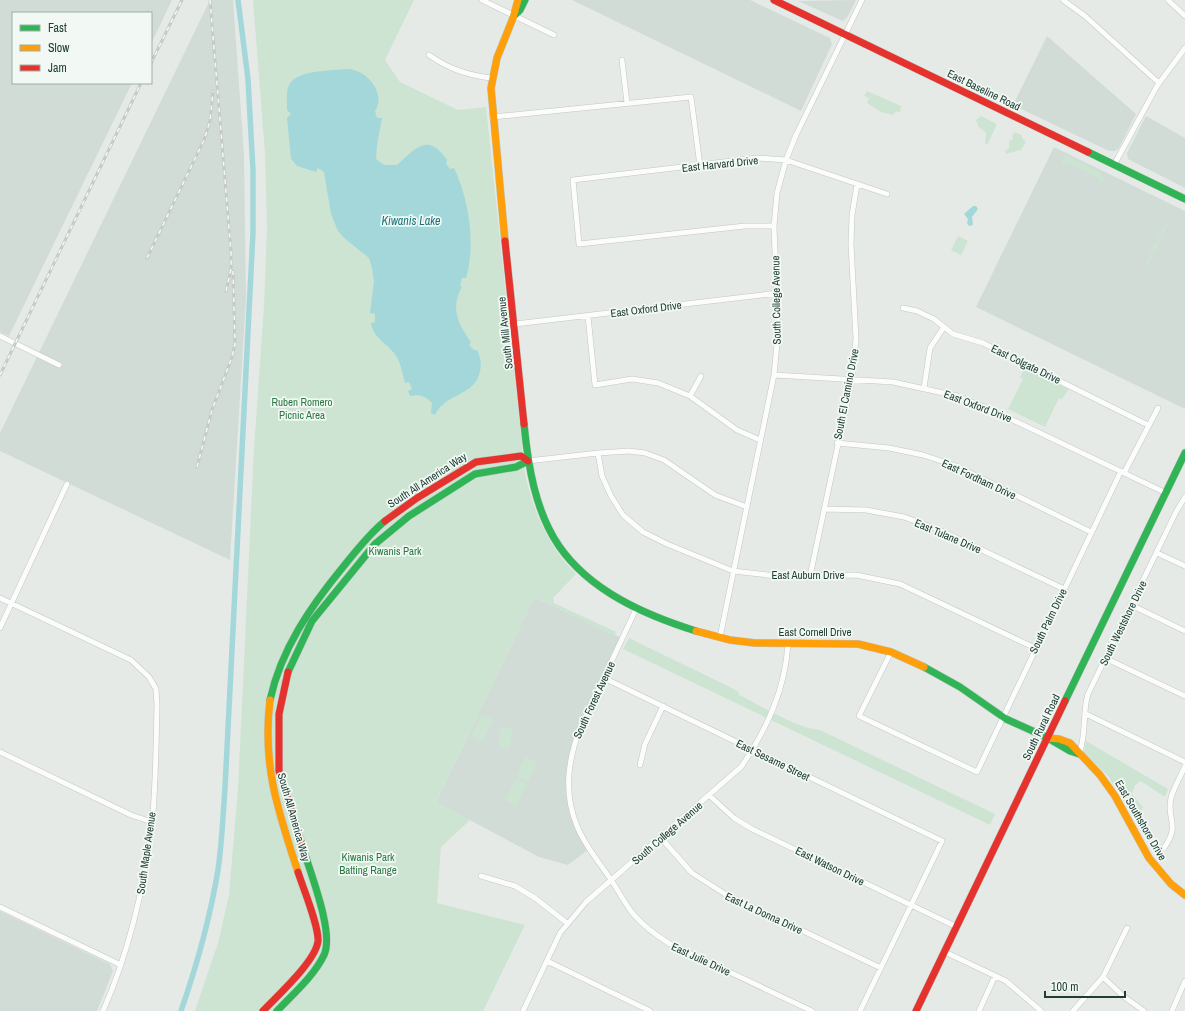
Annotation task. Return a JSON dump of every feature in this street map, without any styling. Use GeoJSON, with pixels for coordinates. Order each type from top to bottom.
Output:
{"type":"FeatureCollection","features":[{"type":"Feature","properties":{"kind":"street"},"geometry":{"type":"LineString","coordinates":[[482,0],[554,35]]}},
{"type":"Feature","properties":{"kind":"street","name":"South Mill Avenue"},"geometry":{"type":"LineString","coordinates":[[518,0],[514,16],[498,49],[491,78],[492,117],[515,324],[528,461],[540,509],[559,546],[573,564],[589,579],[607,592],[637,607]]}},
{"type":"Feature","properties":{"kind":"street","name":"South Mill Avenue"},"geometry":{"type":"LineString","coordinates":[[514,16],[521,8],[525,0]]}},
{"type":"Feature","properties":{"kind":"street","name":"East Baseline Road"},"geometry":{"type":"LineString","coordinates":[[774,0],[1114,166],[1185,199]]}},
{"type":"Feature","properties":{"kind":"street","name":"South College Avenue"},"geometry":{"type":"LineString","coordinates":[[720,637],[774,375],[778,333],[778,293],[774,226],[776,202],[786,160],[796,135],[862,0]]}},
{"type":"Feature","properties":{"kind":"street"},"geometry":{"type":"LineString","coordinates":[[1063,0],[1085,16],[1159,83]]}},
{"type":"Feature","properties":{"kind":"street"},"geometry":{"type":"LineString","coordinates":[[1168,0],[1185,16]]}},
{"type":"Feature","properties":{"kind":"street"},"geometry":{"type":"LineString","coordinates":[[1114,166],[1159,83],[1185,48]]}},
{"type":"Feature","properties":{"kind":"street"},"geometry":{"type":"LineString","coordinates":[[429,55],[456,71],[491,78]]}},
{"type":"Feature","properties":{"kind":"street"},"geometry":{"type":"LineString","coordinates":[[622,60],[627,103]]}},
{"type":"Feature","properties":{"kind":"street"},"geometry":{"type":"LineString","coordinates":[[492,117],[691,97],[700,166]]}},
{"type":"Feature","properties":{"kind":"street","name":"East Harvard Drive"},"geometry":{"type":"LineString","coordinates":[[774,226],[745,226],[579,244],[573,180],[757,158],[786,160],[887,194]]}},
{"type":"Feature","properties":{"kind":"street","name":"South El Camino Drive"},"geometry":{"type":"LineString","coordinates":[[810,576],[852,379],[856,339],[851,244],[852,215],[857,185]]}},
{"type":"Feature","properties":{"kind":"street","name":"East Oxford Drive"},"geometry":{"type":"LineString","coordinates":[[515,324],[778,293]]}},
{"type":"Feature","properties":{"kind":"street","name":"East Colgate Drive"},"geometry":{"type":"LineString","coordinates":[[903,308],[917,311],[934,319],[953,334],[983,343],[1148,425]]}},
{"type":"Feature","properties":{"kind":"street"},"geometry":{"type":"LineString","coordinates":[[588,316],[595,384],[632,379],[658,383],[690,396],[737,430],[760,440]]}},
{"type":"Feature","properties":{"kind":"street"},"geometry":{"type":"LineString","coordinates":[[924,388],[930,348],[944,327]]}},
{"type":"Feature","properties":{"kind":"street"},"geometry":{"type":"LineString","coordinates":[[0,336],[58,364]]}},
{"type":"Feature","properties":{"kind":"street","name":"East Oxford Drive"},"geometry":{"type":"LineString","coordinates":[[774,375],[893,382],[957,396],[996,412],[1166,493]]}},
{"type":"Feature","properties":{"kind":"street"},"geometry":{"type":"LineString","coordinates":[[690,396],[701,376]]}},
{"type":"Feature","properties":{"kind":"street","name":"South Palm Drive"},"geometry":{"type":"LineString","coordinates":[[891,652],[859,716],[977,772],[1091,532],[1158,408]]}},
{"type":"Feature","properties":{"kind":"street","name":"East Fordham Drive"},"geometry":{"type":"LineString","coordinates":[[837,444],[888,448],[923,455],[956,466],[1091,532]]}},
{"type":"Feature","properties":{"kind":"street"},"geometry":{"type":"LineString","coordinates":[[528,461],[598,453],[629,451],[646,453],[664,460],[715,495],[747,507]]}},
{"type":"Feature","properties":{"kind":"street","name":"East Auburn Drive"},"geometry":{"type":"LineString","coordinates":[[598,453],[602,476],[611,496],[623,515],[643,532],[667,544],[733,571],[776,576],[856,575],[900,584],[1036,648]]}},
{"type":"Feature","properties":{"kind":"street","name":"South Rural Road"},"geometry":{"type":"LineString","coordinates":[[916,1011],[1185,453]]}},
{"type":"Feature","properties":{"kind":"street","name":"South All America Way"},"geometry":{"type":"LineString","coordinates":[[263,1011],[312,958],[318,941],[272,787],[267,743],[269,708],[276,676],[287,645],[309,609],[360,546],[386,520],[476,462],[521,456],[528,461],[522,466],[487,470],[475,474],[392,528],[370,549],[312,621],[302,638],[288,670],[280,706],[278,754],[282,782],[324,920],[328,941],[327,948],[320,961],[277,1011]]}},
{"type":"Feature","properties":{"kind":"street"},"geometry":{"type":"LineString","coordinates":[[506,458],[507,468]]}},
{"type":"Feature","properties":{"kind":"street"},"geometry":{"type":"LineString","coordinates":[[0,628],[68,484]]}},
{"type":"Feature","properties":{"kind":"street","name":"South Westshore Drive"},"geometry":{"type":"LineString","coordinates":[[1079,754],[1084,736],[1088,694],[1184,500]]}},
{"type":"Feature","properties":{"kind":"street","name":"East Tulane Drive"},"geometry":{"type":"LineString","coordinates":[[824,509],[866,510],[904,517],[942,531],[1064,589]]}},
{"type":"Feature","properties":{"kind":"street"},"geometry":{"type":"LineString","coordinates":[[386,520],[392,528]]}},
{"type":"Feature","properties":{"kind":"street"},"geometry":{"type":"LineString","coordinates":[[1157,553],[1185,566]]}},
{"type":"Feature","properties":{"kind":"street"},"geometry":{"type":"LineString","coordinates":[[0,598],[12,604]]}},
{"type":"Feature","properties":{"kind":"street","name":"South Maple Avenue"},"geometry":{"type":"LineString","coordinates":[[12,604],[131,660],[149,677],[156,689],[157,705],[152,822],[140,894],[121,965],[103,1011]]}},
{"type":"Feature","properties":{"kind":"street"},"geometry":{"type":"LineString","coordinates":[[1131,605],[1185,632]]}},
{"type":"Feature","properties":{"kind":"street","name":"East Cornell Drive"},"geometry":{"type":"LineString","coordinates":[[637,607],[693,631],[720,637],[754,643],[788,644],[827,641],[857,643],[891,652],[960,687],[1002,717],[1048,738]]}},
{"type":"Feature","properties":{"kind":"street","name":"South Forest Avenue"},"geometry":{"type":"LineString","coordinates":[[612,881],[589,849],[577,826],[570,799],[568,772],[574,744],[580,726],[637,607]]}},
{"type":"Feature","properties":{"kind":"street","name":"South College Avenue"},"geometry":{"type":"LineString","coordinates":[[523,1011],[567,923],[586,902],[710,796],[741,767],[753,750],[779,694],[786,668],[788,644]]}},
{"type":"Feature","properties":{"kind":"street"},"geometry":{"type":"LineString","coordinates":[[1105,658],[1185,696]]}},
{"type":"Feature","properties":{"kind":"street","name":"East Sesame Street"},"geometry":{"type":"LineString","coordinates":[[604,678],[942,841],[911,905]]}},
{"type":"Feature","properties":{"kind":"street"},"geometry":{"type":"LineString","coordinates":[[640,765],[645,744],[663,706]]}},
{"type":"Feature","properties":{"kind":"street"},"geometry":{"type":"LineString","coordinates":[[1086,714],[1185,762]]}},
{"type":"Feature","properties":{"kind":"street","name":"East Southshore Drive"},"geometry":{"type":"LineString","coordinates":[[1048,738],[1059,739],[1075,747],[1079,754],[1106,782],[1145,852],[1157,869],[1185,894]]}},
{"type":"Feature","properties":{"kind":"street"},"geometry":{"type":"LineString","coordinates":[[0,752],[131,815],[152,822]]}},
{"type":"Feature","properties":{"kind":"street"},"geometry":{"type":"LineString","coordinates":[[1164,848],[1171,838],[1173,830],[1170,807],[1171,797],[1185,766]]}},
{"type":"Feature","properties":{"kind":"street","name":"East Watson Drive"},"geometry":{"type":"LineString","coordinates":[[710,796],[734,818],[752,829],[957,926]]}},
{"type":"Feature","properties":{"kind":"street"},"geometry":{"type":"LineString","coordinates":[[286,836],[297,833]]}},
{"type":"Feature","properties":{"kind":"street","name":"East La Donna Drive"},"geometry":{"type":"LineString","coordinates":[[661,838],[692,873],[707,884],[881,968]]}},
{"type":"Feature","properties":{"kind":"street"},"geometry":{"type":"LineString","coordinates":[[481,876],[514,886],[536,898],[567,923]]}},
{"type":"Feature","properties":{"kind":"street","name":"East Julie Drive"},"geometry":{"type":"LineString","coordinates":[[612,881],[634,915],[654,934],[670,944],[812,1011]]}},
{"type":"Feature","properties":{"kind":"street"},"geometry":{"type":"LineString","coordinates":[[860,1011],[911,905]]}},
{"type":"Feature","properties":{"kind":"street"},"geometry":{"type":"LineString","coordinates":[[0,907],[121,965]]}},
{"type":"Feature","properties":{"kind":"street"},"geometry":{"type":"LineString","coordinates":[[1073,1011],[1104,977],[1127,928]]}},
{"type":"Feature","properties":{"kind":"street"},"geometry":{"type":"LineString","coordinates":[[945,952],[995,976],[1014,987],[1041,1011]]}},
{"type":"Feature","properties":{"kind":"street"},"geometry":{"type":"LineString","coordinates":[[547,961],[650,1011]]}},
{"type":"Feature","properties":{"kind":"street"},"geometry":{"type":"LineString","coordinates":[[979,1011],[995,976]]}},
{"type":"Feature","properties":{"kind":"street"},"geometry":{"type":"LineString","coordinates":[[1104,977],[1123,996],[1144,1011]]}},
{"type":"Feature","properties":{"kind":"street"},"geometry":{"type":"LineString","coordinates":[[292,979],[300,986]]}},
{"type":"Feature","properties":{"kind":"street"},"geometry":{"type":"LineString","coordinates":[[1172,1011],[1185,981]]}},
{"type":"Feature","properties":{"kind":"shaded area"},"geometry":{"type":"Polygon","coordinates":[[[0,0],[172,0],[152,42],[152,12],[12,12],[12,84],[132,84],[9,336],[0,332],[0,0]]]}},
{"type":"Feature","properties":{"kind":"shaded area"},"geometry":{"type":"Polygon","coordinates":[[[210,0],[233,0],[244,155],[246,298],[230,560],[0,451],[0,433],[210,0]]]}},
{"type":"Feature","properties":{"kind":"shaded area"},"geometry":{"type":"Polygon","coordinates":[[[572,0],[750,0],[830,38],[832,44],[801,111],[572,0]]]}},
{"type":"Feature","properties":{"kind":"shaded area"},"geometry":{"type":"Polygon","coordinates":[[[856,0],[848,16],[843,21],[798,1],[856,0]]]}},
{"type":"Feature","properties":{"kind":"shaded area"},"geometry":{"type":"Polygon","coordinates":[[[1047,36],[1136,114],[1119,148],[1115,151],[1109,151],[1013,105],[1047,36]]]}},
{"type":"Feature","properties":{"kind":"shaded area"},"geometry":{"type":"Polygon","coordinates":[[[1146,116],[1185,138],[1185,188],[1128,159],[1127,153],[1146,116]]]}},
{"type":"Feature","properties":{"kind":"shaded area"},"geometry":{"type":"Polygon","coordinates":[[[1054,147],[1185,211],[1185,409],[976,307],[1054,147]]]}},
{"type":"Feature","properties":{"kind":"shaded area"},"geometry":{"type":"Polygon","coordinates":[[[536,598],[622,638],[581,726],[568,780],[577,826],[589,849],[568,865],[539,857],[436,802],[532,602],[536,598]]]}},
{"type":"Feature","properties":{"kind":"shaded area"},"geometry":{"type":"Polygon","coordinates":[[[0,911],[110,964],[113,971],[97,1011],[0,1011],[0,911]]]}},
{"type":"Feature","properties":{"kind":"green space","name":"Kiwanis Park"},"geometry":{"type":"Polygon","coordinates":[[[253,0],[414,0],[385,60],[400,82],[458,110],[486,107],[525,474],[533,502],[543,528],[557,552],[576,574],[553,598],[554,603],[616,632],[614,636],[537,598],[532,602],[436,802],[470,820],[441,847],[437,903],[525,925],[483,1011],[195,1011],[218,943],[229,895],[238,789],[254,448],[264,306],[267,228],[265,154],[253,0]]]}},
{"type":"Feature","properties":{"kind":"green space"},"geometry":{"type":"Polygon","coordinates":[[[867,91],[901,106],[900,113],[896,111],[893,115],[881,112],[867,103],[869,98],[864,96],[867,91]]]}},
{"type":"Feature","properties":{"kind":"green space"},"geometry":{"type":"Polygon","coordinates":[[[981,116],[997,124],[987,145],[985,143],[986,133],[978,126],[976,120],[981,116]]]}},
{"type":"Feature","properties":{"kind":"green space"},"geometry":{"type":"Polygon","coordinates":[[[1014,132],[1022,135],[1022,138],[1026,142],[1021,150],[1006,154],[1005,151],[1009,148],[1009,141],[1013,139],[1012,137],[1014,132]]]}},
{"type":"Feature","properties":{"kind":"green space"},"geometry":{"type":"Polygon","coordinates":[[[1064,155],[1101,173],[1104,179],[1103,182],[1099,182],[1100,178],[1065,162],[1063,166],[1061,164],[1064,155]]]}},
{"type":"Feature","properties":{"kind":"green space"},"geometry":{"type":"Polygon","coordinates":[[[1163,221],[1171,226],[1167,225],[1157,246],[1160,249],[1156,248],[1146,268],[1145,267],[1154,247],[1151,245],[1155,245],[1166,224],[1163,221]]]}},
{"type":"Feature","properties":{"kind":"green space"},"geometry":{"type":"Polygon","coordinates":[[[958,236],[968,241],[961,255],[951,250],[958,236]]]}},
{"type":"Feature","properties":{"kind":"green space"},"geometry":{"type":"Polygon","coordinates":[[[1024,368],[1069,389],[1062,399],[1059,398],[1045,427],[1008,409],[1023,379],[1020,378],[1024,368]]]}},
{"type":"Feature","properties":{"kind":"green space"},"geometry":{"type":"Polygon","coordinates":[[[629,638],[738,691],[739,695],[779,716],[800,725],[820,730],[995,814],[990,825],[623,649],[629,638]]]}},
{"type":"Feature","properties":{"kind":"green space"},"geometry":{"type":"Polygon","coordinates":[[[482,714],[493,720],[482,742],[471,736],[482,714]]]}},
{"type":"Feature","properties":{"kind":"green space"},"geometry":{"type":"Polygon","coordinates":[[[500,727],[512,729],[510,748],[498,747],[500,727]]]}},
{"type":"Feature","properties":{"kind":"green space"},"geometry":{"type":"Polygon","coordinates":[[[1086,741],[1168,789],[1165,797],[1141,781],[1135,785],[1132,794],[1143,807],[1138,823],[1108,776],[1084,752],[1086,741]]]}},
{"type":"Feature","properties":{"kind":"green space"},"geometry":{"type":"Polygon","coordinates":[[[525,757],[537,763],[528,782],[516,776],[525,757]]]}},
{"type":"Feature","properties":{"kind":"green space"},"geometry":{"type":"Polygon","coordinates":[[[516,779],[527,784],[516,806],[505,800],[516,779]]]}},
{"type":"Feature","properties":{"kind":"water","name":"Kiwanis Lake"},"geometry":{"type":"Polygon","coordinates":[[[347,69],[361,73],[373,83],[376,90],[378,104],[375,111],[377,118],[382,118],[376,159],[384,165],[397,165],[410,153],[422,146],[428,145],[434,147],[440,151],[447,160],[446,164],[450,169],[454,168],[464,194],[471,237],[469,265],[466,278],[462,278],[460,286],[462,287],[458,295],[456,309],[462,329],[471,342],[469,345],[478,352],[481,368],[477,379],[472,386],[446,402],[435,415],[431,413],[432,403],[425,397],[419,395],[410,396],[408,391],[412,389],[409,382],[405,383],[401,367],[396,356],[377,336],[372,328],[371,323],[375,322],[375,314],[370,313],[374,282],[369,258],[343,237],[338,231],[331,214],[324,172],[318,168],[316,172],[297,166],[291,159],[287,118],[291,114],[287,110],[287,93],[291,82],[297,77],[313,72],[347,69]]]}},
{"type":"Feature","properties":{"kind":"water"},"geometry":{"type":"Polygon","coordinates":[[[973,206],[976,206],[978,209],[972,217],[973,225],[969,226],[967,223],[968,219],[964,214],[973,206]]]}},
{"type":"Feature","properties":{"kind":"waterway"},"geometry":{"type":"LineString","coordinates":[[181,1011],[202,941],[215,888],[225,788],[253,232],[253,171],[248,79],[238,0]]}},
{"type":"Feature","properties":{"kind":"railway"},"geometry":{"type":"LineString","coordinates":[[152,61],[182,0]]}},
{"type":"Feature","properties":{"kind":"railway"},"geometry":{"type":"LineString","coordinates":[[210,0],[231,252],[231,269],[226,291]]}},
{"type":"Feature","properties":{"kind":"railway"},"geometry":{"type":"LineString","coordinates":[[0,375],[141,84]]}},
{"type":"Feature","properties":{"kind":"railway"},"geometry":{"type":"LineString","coordinates":[[147,258],[204,140],[210,121],[213,91]]}},
{"type":"Feature","properties":{"kind":"railway"},"geometry":{"type":"LineString","coordinates":[[197,467],[212,410],[232,357],[235,344],[233,271]]}},
{"type":"Feature","properties":{"kind":"traffic: fast"},"geometry":{"type":"LineString","coordinates":[[514,16],[520,10],[525,0]]}},
{"type":"Feature","properties":{"kind":"traffic: fast"},"geometry":{"type":"LineString","coordinates":[[1088,152],[1185,199]]}},
{"type":"Feature","properties":{"kind":"traffic: fast"},"geometry":{"type":"LineString","coordinates":[[524,424],[528,455],[538,503],[559,546],[572,562],[586,576],[620,599],[638,609],[696,631]]}},
{"type":"Feature","properties":{"kind":"traffic: fast"},"geometry":{"type":"LineString","coordinates":[[1065,701],[1185,453]]}},
{"type":"Feature","properties":{"kind":"traffic: fast"},"geometry":{"type":"LineString","coordinates":[[288,672],[312,621],[375,544],[409,516],[475,474],[516,467],[528,461]]}},
{"type":"Feature","properties":{"kind":"traffic: fast"},"geometry":{"type":"LineString","coordinates":[[270,700],[275,681],[289,646],[309,613],[331,582],[358,549],[385,521]]}},
{"type":"Feature","properties":{"kind":"traffic: fast"},"geometry":{"type":"LineString","coordinates":[[924,667],[960,687],[1006,719],[1079,754]]}},
{"type":"Feature","properties":{"kind":"traffic: fast"},"geometry":{"type":"LineString","coordinates":[[277,1011],[315,970],[324,955],[326,945],[326,931],[319,899],[301,842]]}},
{"type":"Feature","properties":{"kind":"traffic: slow"},"geometry":{"type":"LineString","coordinates":[[505,241],[491,88],[497,58],[513,18],[518,0]]}},
{"type":"Feature","properties":{"kind":"traffic: slow"},"geometry":{"type":"LineString","coordinates":[[696,631],[730,640],[755,643],[858,644],[891,652],[924,667]]}},
{"type":"Feature","properties":{"kind":"traffic: slow"},"geometry":{"type":"LineString","coordinates":[[270,700],[268,724],[270,767],[278,808],[298,872]]}},
{"type":"Feature","properties":{"kind":"traffic: slow"},"geometry":{"type":"LineString","coordinates":[[1048,738],[1059,739],[1070,743],[1100,775],[1115,796],[1149,858],[1171,884],[1185,895]]}},
{"type":"Feature","properties":{"kind":"traffic: jam"},"geometry":{"type":"LineString","coordinates":[[774,0],[1088,152]]}},
{"type":"Feature","properties":{"kind":"traffic: jam"},"geometry":{"type":"LineString","coordinates":[[505,241],[524,424]]}},
{"type":"Feature","properties":{"kind":"traffic: jam"},"geometry":{"type":"LineString","coordinates":[[385,521],[417,498],[476,462],[521,456],[528,461]]}},
{"type":"Feature","properties":{"kind":"traffic: jam"},"geometry":{"type":"LineString","coordinates":[[288,672],[279,714],[279,771],[301,842]]}},
{"type":"Feature","properties":{"kind":"traffic: jam"},"geometry":{"type":"LineString","coordinates":[[916,1011],[1065,701]]}},
{"type":"Feature","properties":{"kind":"traffic: jam"},"geometry":{"type":"LineString","coordinates":[[263,1011],[286,988],[311,958],[316,949],[318,934],[298,872]]}},
{"type":"Feature","properties":{"kind":"park label","name":"Ruben Romero Picnic Area"},"geometry":{"type":"Point","coordinates":[302,408]}},
{"type":"Feature","properties":{"kind":"park label","name":"Kiwanis Park Batting Range"},"geometry":{"type":"Point","coordinates":[368,863]}}]}
